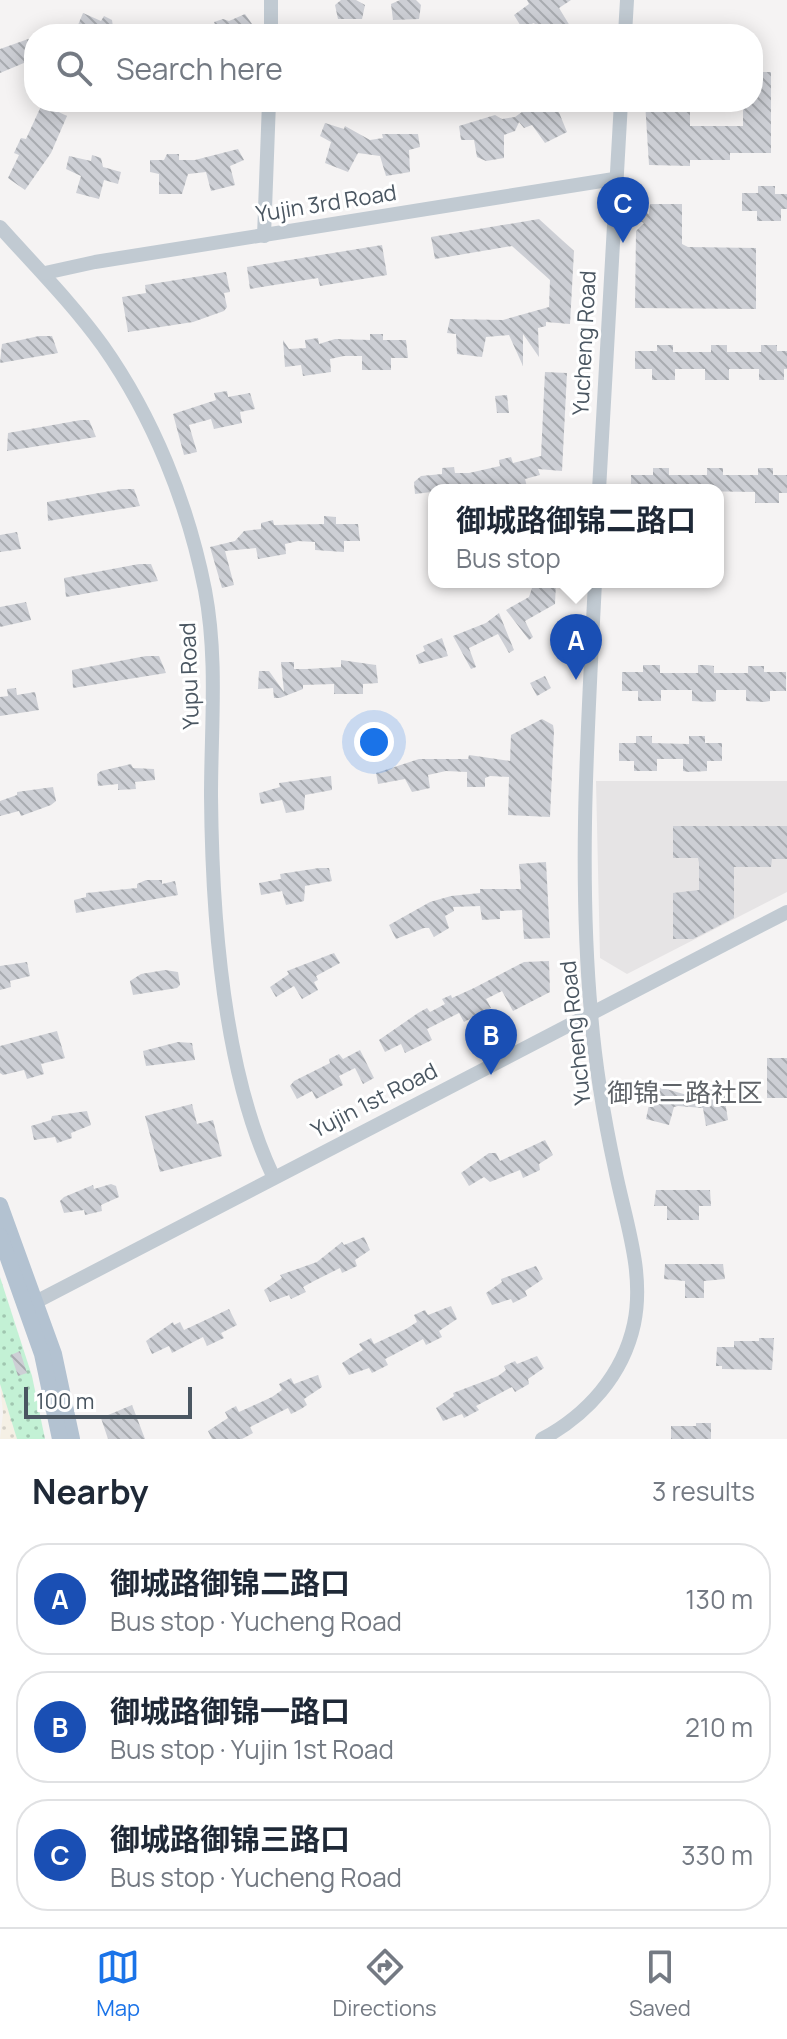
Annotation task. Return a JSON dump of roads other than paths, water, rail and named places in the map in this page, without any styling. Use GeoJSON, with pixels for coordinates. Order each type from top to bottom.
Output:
{"type":"FeatureCollection","features":[{"type":"Feature","properties":{"kind":"main road"},"geometry":{"type":"LineString","coordinates":[[0,1205],[30,1305],[60,1439]]}},
{"type":"Feature","properties":{"kind":"main road"},"geometry":{"type":"LineString","coordinates":[[0,1236],[54,1354],[72,1439]]}},
{"type":"Feature","properties":{"kind":"street"},"geometry":{"type":"LineString","coordinates":[[271,0],[271,24]]}},
{"type":"Feature","properties":{"kind":"street"},"geometry":{"type":"LineString","coordinates":[[626,24],[627,0]]}},
{"type":"Feature","properties":{"kind":"street"},"geometry":{"type":"LineString","coordinates":[[264,236],[269,112]]}},
{"type":"Feature","properties":{"kind":"street","name":"Yucheng Road"},"geometry":{"type":"LineString","coordinates":[[599,484],[620,112]]}},
{"type":"Feature","properties":{"kind":"street","name":"Yujin 3rd Road"},"geometry":{"type":"LineString","coordinates":[[45,273],[614,179]]}},
{"type":"Feature","properties":{"kind":"street","name":"Yupu Road"},"geometry":{"type":"LineString","coordinates":[[0,227],[45,273],[103,346],[132,392],[169,470],[193,542],[212,640],[212,849],[227,1004],[249,1106],[273,1176]]}},
{"type":"Feature","properties":{"kind":"street","name":"Yucheng Road"},"geometry":{"type":"LineString","coordinates":[[542,1439],[561,1429],[601,1392],[621,1358],[636,1311],[635,1260],[613,1160],[591,1013],[584,817],[595,588]]}},
{"type":"Feature","properties":{"kind":"street","name":"Yujin 1st Road"},"geometry":{"type":"LineString","coordinates":[[30,1305],[273,1176],[787,912]]}},
{"type":"Feature","properties":{"kind":"place","name":"御城路御锦三路口"},"geometry":{"type":"Point","coordinates":[623,243]}},
{"type":"Feature","properties":{"kind":"place","name":"御城路御锦二路口"},"geometry":{"type":"Point","coordinates":[576,680]}},
{"type":"Feature","properties":{"kind":"place","name":"御城路御锦一路口"},"geometry":{"type":"Point","coordinates":[491,1075]}},
{"type":"Feature","properties":{"kind":"district","name":"御锦二路社区"},"geometry":{"type":"Point","coordinates":[685,1093]}}]}
